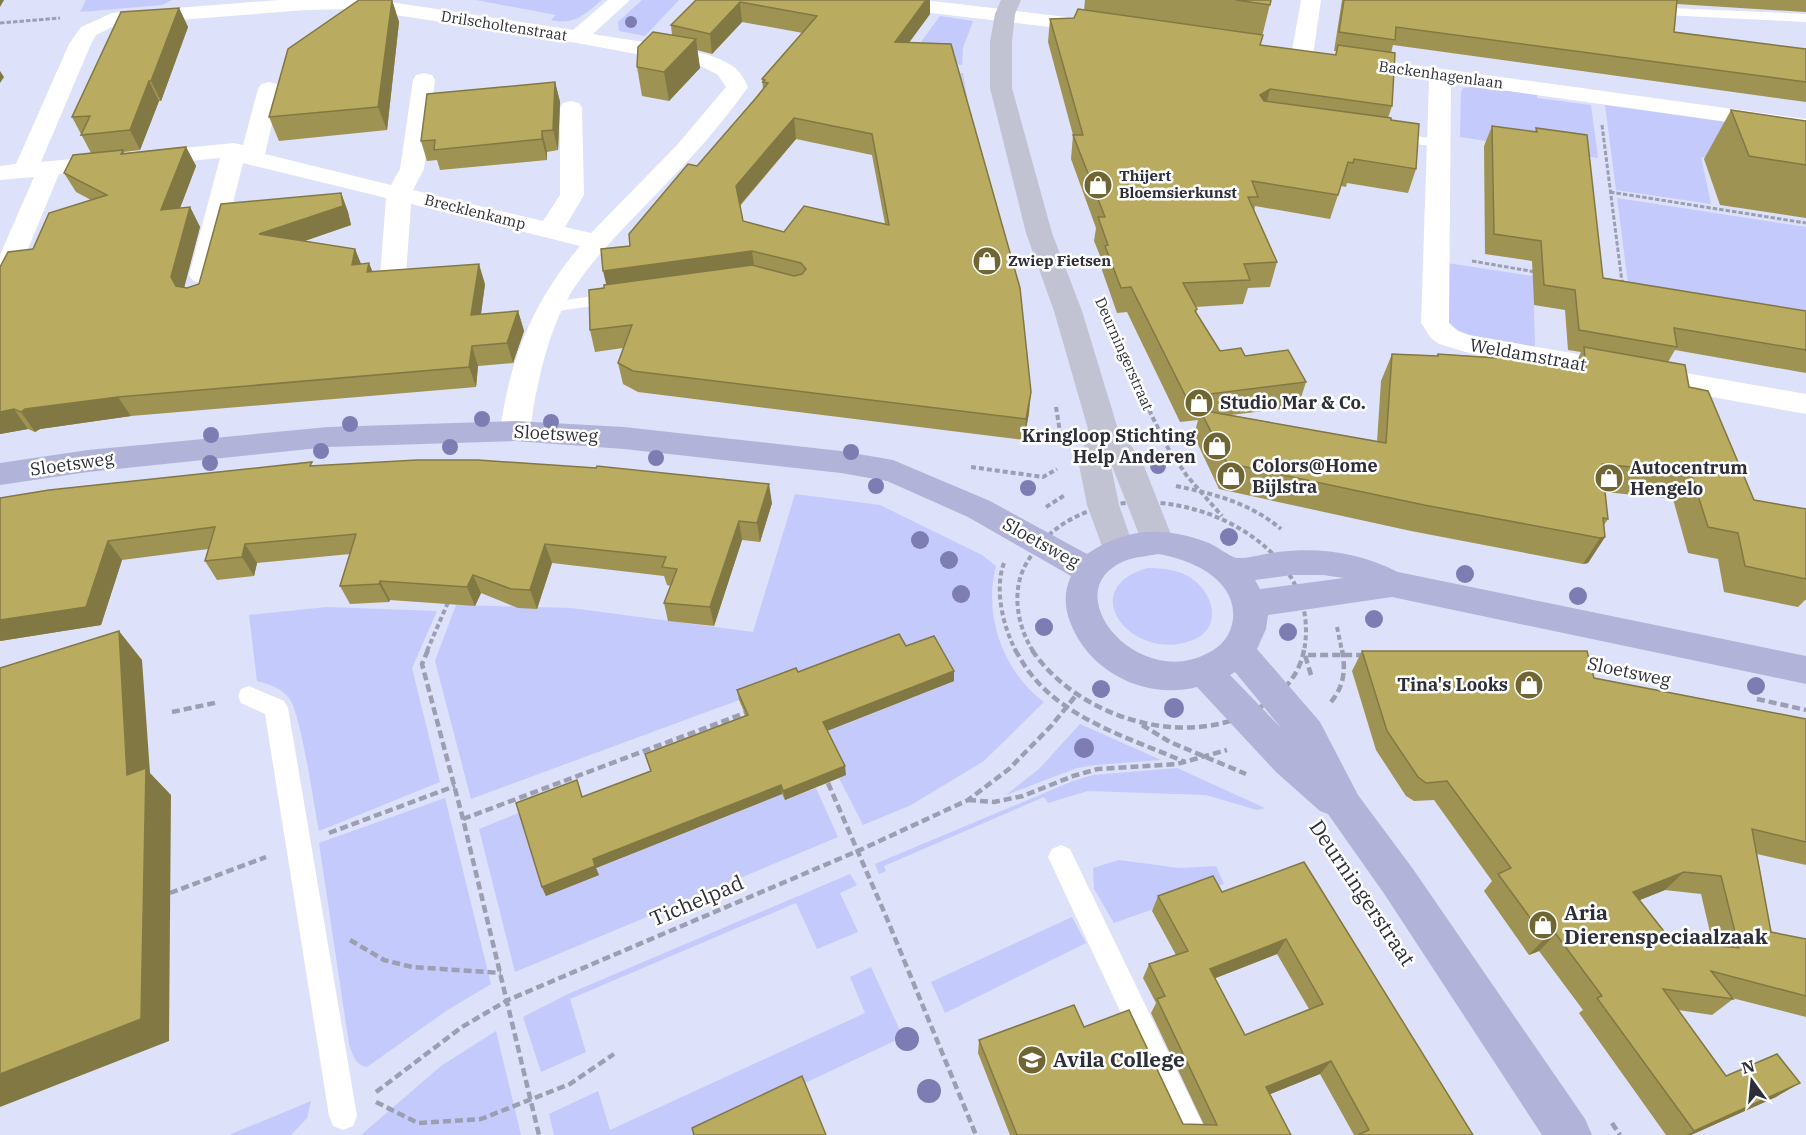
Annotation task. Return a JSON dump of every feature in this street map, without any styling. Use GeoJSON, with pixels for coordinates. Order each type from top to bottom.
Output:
{"type":"FeatureCollection","features":[{"type":"Feature","properties":{"kind":"main road","name":"Deurningerstraat"},"geometry":{"type":"LineString","coordinates":[[1008,7],[1000,42],[1001,88],[1039,233],[1068,311],[1103,429],[1127,461],[1158,542]]}},
{"type":"Feature","properties":{"kind":"main road"},"geometry":{"type":"LineString","coordinates":[[1103,429],[1094,465],[1103,505],[1118,548]]}},
{"type":"Feature","properties":{"kind":"main road","name":"Sloetsweg"},"geometry":{"type":"LineString","coordinates":[[0,474],[87,461],[328,437],[515,431],[624,438],[841,462],[893,471],[979,509],[1028,555],[1089,570]]}},
{"type":"Feature","properties":{"kind":"main road"},"geometry":{"type":"LineString","coordinates":[[1158,542],[1197,551],[1215,560],[1230,572],[1250,604],[1250,630],[1238,652],[1218,667],[1182,676],[1157,675],[1133,668],[1112,656],[1095,640],[1084,622],[1079,604],[1081,586],[1089,570],[1102,557],[1118,548],[1138,543],[1158,542]]}},
{"type":"Feature","properties":{"kind":"main road","name":"Sloetsweg"},"geometry":{"type":"LineString","coordinates":[[1230,572],[1281,563],[1318,562],[1354,567],[1392,584],[1806,670]]}},
{"type":"Feature","properties":{"kind":"main road","name":"Sloetsweg"},"geometry":{"type":"LineString","coordinates":[[1250,604],[1392,584]]}},
{"type":"Feature","properties":{"kind":"main road","name":"Deurningerstraat"},"geometry":{"type":"LineString","coordinates":[[1238,652],[1307,733],[1344,807],[1399,882],[1569,1135]]}},
{"type":"Feature","properties":{"kind":"main road","name":"Deurningerstraat"},"geometry":{"type":"LineString","coordinates":[[1205,672],[1289,761],[1344,807]]}},
{"type":"Feature","properties":{"kind":"street"},"geometry":{"type":"LineString","coordinates":[[577,37],[620,0]]}},
{"type":"Feature","properties":{"kind":"street"},"geometry":{"type":"LineString","coordinates":[[872,0],[1008,7],[1109,28]]}},
{"type":"Feature","properties":{"kind":"street"},"geometry":{"type":"LineString","coordinates":[[1302,56],[1311,0]]}},
{"type":"Feature","properties":{"kind":"street","name":"Drilscholtenstraat"},"geometry":{"type":"LineString","coordinates":[[38,169],[80,44],[88,31],[112,19],[306,4],[357,3],[577,37],[706,61],[725,68],[733,75],[737,87],[685,150],[596,242],[559,290],[542,327],[517,408],[515,431]]}},
{"type":"Feature","properties":{"kind":"street","name":"Backenhagenlaan"},"geometry":{"type":"LineString","coordinates":[[1279,53],[1806,126]]}},
{"type":"Feature","properties":{"kind":"street","name":"Weldamstraat"},"geometry":{"type":"LineString","coordinates":[[1440,75],[1435,255],[1435,322],[1438,331],[1457,341],[1806,404]]}},
{"type":"Feature","properties":{"kind":"street","name":"Brecklenkamp"},"geometry":{"type":"LineString","coordinates":[[393,276],[399,194],[412,169],[424,80]]}},
{"type":"Feature","properties":{"kind":"street"},"geometry":{"type":"LineString","coordinates":[[197,297],[243,154],[269,89]]}},
{"type":"Feature","properties":{"kind":"street","name":"Brecklenkamp"},"geometry":{"type":"LineString","coordinates":[[550,231],[572,195],[571,108]]}},
{"type":"Feature","properties":{"kind":"street","name":"Brecklenkamp"},"geometry":{"type":"LineString","coordinates":[[0,173],[243,154],[596,242]]}},
{"type":"Feature","properties":{"kind":"street"},"geometry":{"type":"LineString","coordinates":[[0,285],[38,169]]}},
{"type":"Feature","properties":{"kind":"lane"},"geometry":{"type":"LineString","coordinates":[[1695,0],[1705,14]]}},
{"type":"Feature","properties":{"kind":"lane"},"geometry":{"type":"LineString","coordinates":[[1636,10],[1806,18]]}},
{"type":"Feature","properties":{"kind":"lane"},"geometry":{"type":"LineString","coordinates":[[1380,135],[1438,143]]}},
{"type":"Feature","properties":{"kind":"lane"},"geometry":{"type":"LineString","coordinates":[[550,307],[630,296]]}},
{"type":"Feature","properties":{"kind":"lane"},"geometry":{"type":"LineString","coordinates":[[249,696],[276,708],[343,1116]]}},
{"type":"Feature","properties":{"kind":"lane"},"geometry":{"type":"LineString","coordinates":[[1061,857],[1193,1135]]}},
{"type":"Feature","properties":{"kind":"path"},"geometry":{"type":"LineString","coordinates":[[1598,98],[1622,288]]}},
{"type":"Feature","properties":{"kind":"path"},"geometry":{"type":"LineString","coordinates":[[1610,192],[1806,223]]}},
{"type":"Feature","properties":{"kind":"path"},"geometry":{"type":"LineString","coordinates":[[1435,255],[1540,273]]}},
{"type":"Feature","properties":{"kind":"path","name":"Deurningerstraat"},"geometry":{"type":"LineString","coordinates":[[1117,343],[1166,445],[1187,476],[1225,519]]}},
{"type":"Feature","properties":{"kind":"path"},"geometry":{"type":"LineString","coordinates":[[970,466],[1017,475],[1043,477],[1059,468]]}},
{"type":"Feature","properties":{"kind":"path"},"geometry":{"type":"LineString","coordinates":[[1139,723],[1179,727],[1209,725],[1244,714],[1261,706],[1296,676],[1305,655],[1306,613],[1281,563],[1275,555],[1243,529],[1202,508],[1142,502],[1103,505],[1078,515],[1055,529],[1028,555],[1018,578],[1016,596],[1022,633],[1039,662],[1058,681],[1093,706],[1139,723],[1170,742],[1255,778]]}},
{"type":"Feature","properties":{"kind":"path"},"geometry":{"type":"LineString","coordinates":[[450,599],[422,664],[455,786],[539,1135]]}},
{"type":"Feature","properties":{"kind":"path"},"geometry":{"type":"LineString","coordinates":[[1305,655],[1365,655]]}},
{"type":"Feature","properties":{"kind":"path","name":"Tichelpad"},"geometry":{"type":"LineString","coordinates":[[531,1101],[481,1119],[418,1124],[368,1098],[462,1028],[508,1000],[860,850],[968,800],[1009,769],[1052,725],[1077,694]]}},
{"type":"Feature","properties":{"kind":"path"},"geometry":{"type":"LineString","coordinates":[[172,712],[249,696]]}},
{"type":"Feature","properties":{"kind":"path"},"geometry":{"type":"LineString","coordinates":[[1750,698],[1806,710]]}},
{"type":"Feature","properties":{"kind":"path"},"geometry":{"type":"LineString","coordinates":[[463,819],[745,713]]}},
{"type":"Feature","properties":{"kind":"path"},"geometry":{"type":"LineString","coordinates":[[828,783],[860,850],[918,999],[976,1135]]}},
{"type":"Feature","properties":{"kind":"path"},"geometry":{"type":"LineString","coordinates":[[170,892],[455,786]]}},
{"type":"Feature","properties":{"kind":"path"},"geometry":{"type":"LineString","coordinates":[[308,903],[350,940],[384,960],[412,967],[501,973]]}},
{"type":"Feature","properties":{"kind":"path"},"geometry":{"type":"LineString","coordinates":[[531,1101],[570,1084],[614,1054]]}},
{"type":"Feature","properties":{"kind":"shaded area"},"geometry":{"type":"Polygon","coordinates":[[[86,0],[172,0],[162,5],[80,12],[86,0]]]}},
{"type":"Feature","properties":{"kind":"shaded area"},"geometry":{"type":"Polygon","coordinates":[[[476,0],[602,0],[573,20],[559,21],[551,20],[556,15],[476,0]]]}},
{"type":"Feature","properties":{"kind":"shaded area"},"geometry":{"type":"Polygon","coordinates":[[[642,0],[679,0],[645,36],[619,31],[618,22],[642,0]]]}},
{"type":"Feature","properties":{"kind":"shaded area"},"geometry":{"type":"Polygon","coordinates":[[[940,16],[973,21],[963,48],[962,65],[956,64],[956,73],[963,73],[968,103],[874,106],[940,16]]]}},
{"type":"Feature","properties":{"kind":"shaded area"},"geometry":{"type":"Polygon","coordinates":[[[1473,87],[1537,94],[1537,98],[1591,105],[1598,158],[1460,137],[1461,92],[1463,88],[1473,87]]]}},
{"type":"Feature","properties":{"kind":"shaded area"},"geometry":{"type":"Polygon","coordinates":[[[1605,105],[1806,133],[1797,170],[1701,157],[1711,204],[1616,190],[1605,105]]]}},
{"type":"Feature","properties":{"kind":"shaded area"},"geometry":{"type":"Polygon","coordinates":[[[1617,198],[1806,227],[1806,312],[1628,283],[1617,198]]]}},
{"type":"Feature","properties":{"kind":"shaded area"},"geometry":{"type":"Polygon","coordinates":[[[1447,263],[1533,276],[1535,348],[1487,340],[1452,327],[1447,314],[1447,263]]]}},
{"type":"Feature","properties":{"kind":"shaded area"},"geometry":{"type":"Polygon","coordinates":[[[795,494],[880,505],[982,555],[996,566],[992,604],[1000,641],[1017,675],[1044,702],[984,761],[911,805],[863,825],[839,778],[846,775],[739,700],[471,799],[435,661],[456,605],[571,608],[753,632],[795,494]]]}},
{"type":"Feature","properties":{"kind":"shaded area"},"geometry":{"type":"Polygon","coordinates":[[[1147,568],[1179,572],[1190,577],[1202,588],[1211,604],[1212,612],[1208,628],[1202,635],[1193,640],[1171,645],[1151,642],[1133,634],[1120,621],[1113,607],[1115,592],[1125,578],[1147,568]]]}},
{"type":"Feature","properties":{"kind":"shaded area"},"geometry":{"type":"Polygon","coordinates":[[[327,607],[437,611],[412,668],[440,782],[319,831],[294,707],[282,692],[257,681],[249,615],[327,607]]]}},
{"type":"Feature","properties":{"kind":"shaded area"},"geometry":{"type":"Polygon","coordinates":[[[1080,724],[1161,760],[1077,768],[1006,795],[1039,769],[1080,724]]]}},
{"type":"Feature","properties":{"kind":"shaded area"},"geometry":{"type":"Polygon","coordinates":[[[1177,768],[1265,808],[1257,810],[1206,795],[1088,791],[1048,803],[1044,797],[884,866],[886,871],[879,874],[875,864],[1073,781],[1093,775],[1177,768]]]}},
{"type":"Feature","properties":{"kind":"shaded area"},"geometry":{"type":"Polygon","coordinates":[[[816,788],[838,837],[515,972],[479,829],[521,812],[599,874],[596,868],[782,794],[785,800],[816,788]]]}},
{"type":"Feature","properties":{"kind":"shaded area"},"geometry":{"type":"Polygon","coordinates":[[[445,798],[491,984],[446,1011],[367,1067],[363,1066],[355,1059],[349,1044],[319,843],[445,798]]]}},
{"type":"Feature","properties":{"kind":"shaded area"},"geometry":{"type":"Polygon","coordinates":[[[1119,860],[1179,868],[1216,866],[1224,884],[1114,923],[1094,889],[1093,868],[1119,860]]]}},
{"type":"Feature","properties":{"kind":"shaded area"},"geometry":{"type":"Polygon","coordinates":[[[850,874],[857,885],[840,893],[858,932],[817,949],[796,903],[570,999],[586,1052],[541,1072],[523,1017],[568,994],[850,874]]]}},
{"type":"Feature","properties":{"kind":"shaded area"},"geometry":{"type":"Polygon","coordinates":[[[1072,917],[1086,943],[945,1013],[931,982],[1072,917]]]}},
{"type":"Feature","properties":{"kind":"shaded area"},"geometry":{"type":"Polygon","coordinates":[[[871,967],[903,1037],[805,1083],[723,1135],[554,1135],[549,1114],[598,1091],[610,1130],[865,1013],[850,977],[871,967]]]}},
{"type":"Feature","properties":{"kind":"shaded area"},"geometry":{"type":"Polygon","coordinates":[[[496,1031],[521,1135],[361,1135],[441,1066],[496,1031]]]}},
{"type":"Feature","properties":{"kind":"shaded area"},"geometry":{"type":"Polygon","coordinates":[[[311,1101],[307,1118],[291,1135],[229,1135],[311,1101]]]}},
{"type":"Feature","properties":{"kind":"building"},"geometry":{"type":"Polygon","coordinates":[[[359,0],[392,0],[378,107],[269,117],[288,49],[359,0]]]}},
{"type":"Feature","properties":{"kind":"building"},"geometry":{"type":"Polygon","coordinates":[[[696,0],[926,0],[895,42],[951,44],[1020,288],[1031,392],[1026,419],[633,371],[618,363],[632,325],[590,330],[589,290],[604,288],[604,285],[752,265],[794,276],[802,274],[806,269],[801,263],[752,251],[603,271],[601,249],[630,246],[629,234],[688,164],[697,166],[756,98],[768,83],[763,82],[765,80],[762,79],[817,16],[740,2],[710,34],[671,25],[696,0]],[[794,118],[736,186],[743,221],[784,232],[804,206],[889,225],[872,134],[794,118]]]}},
{"type":"Feature","properties":{"kind":"building"},"geometry":{"type":"Polygon","coordinates":[[[1236,0],[1271,0],[1270,5],[1236,0]]]}},
{"type":"Feature","properties":{"kind":"building"},"geometry":{"type":"Polygon","coordinates":[[[1344,0],[1677,0],[1674,32],[1806,49],[1806,82],[1396,27],[1395,40],[1339,32],[1344,0]]]}},
{"type":"Feature","properties":{"kind":"building"},"geometry":{"type":"Polygon","coordinates":[[[179,8],[130,130],[81,135],[90,116],[72,117],[121,12],[179,8]]]}},
{"type":"Feature","properties":{"kind":"building"},"geometry":{"type":"Polygon","coordinates":[[[1078,9],[1263,35],[1260,45],[1336,55],[1338,45],[1395,53],[1392,106],[1270,89],[1260,95],[1264,101],[1391,118],[1391,120],[1419,124],[1416,169],[1354,159],[1353,163],[1348,162],[1338,195],[1252,181],[1258,197],[1248,197],[1277,262],[1244,264],[1250,280],[1183,283],[1197,309],[1195,311],[1220,351],[1241,348],[1245,356],[1288,350],[1306,382],[1186,397],[1131,287],[1121,288],[1105,246],[1108,245],[1098,217],[1105,217],[1073,135],[1083,135],[1050,19],[1074,18],[1078,9]]]}},
{"type":"Feature","properties":{"kind":"building"},"geometry":{"type":"Polygon","coordinates":[[[653,32],[696,39],[664,72],[637,67],[638,47],[653,32]]]}},
{"type":"Feature","properties":{"kind":"building"},"geometry":{"type":"Polygon","coordinates":[[[555,82],[553,130],[542,131],[542,139],[434,150],[435,140],[421,141],[427,94],[555,82]]]}},
{"type":"Feature","properties":{"kind":"building"},"geometry":{"type":"Polygon","coordinates":[[[1731,110],[1806,121],[1806,165],[1749,156],[1731,110]]]}},
{"type":"Feature","properties":{"kind":"building"},"geometry":{"type":"Polygon","coordinates":[[[1492,126],[1537,132],[1536,128],[1587,135],[1603,278],[1806,311],[1806,350],[1674,328],[1677,347],[1579,330],[1575,290],[1544,285],[1541,241],[1494,234],[1492,126]]]}},
{"type":"Feature","properties":{"kind":"building"},"geometry":{"type":"Polygon","coordinates":[[[186,147],[161,210],[190,207],[171,277],[176,286],[187,288],[199,284],[221,204],[341,193],[343,206],[259,234],[355,249],[352,265],[369,263],[367,272],[479,264],[471,315],[518,311],[507,343],[472,346],[469,367],[118,397],[25,409],[21,412],[14,409],[0,412],[0,267],[8,252],[33,249],[49,213],[107,195],[64,173],[73,155],[123,150],[121,154],[186,147]]]}},
{"type":"Feature","properties":{"kind":"building"},"geometry":{"type":"Polygon","coordinates":[[[1584,347],[1685,365],[1689,387],[1708,391],[1754,500],[1806,509],[1806,579],[1745,566],[1738,533],[1708,527],[1691,473],[1602,464],[1608,519],[1603,518],[1605,537],[1600,538],[1424,505],[1227,463],[1200,410],[1386,443],[1392,354],[1496,358],[1495,353],[1586,369],[1584,347]]]}},
{"type":"Feature","properties":{"kind":"building"},"geometry":{"type":"Polygon","coordinates":[[[417,460],[478,460],[596,468],[597,466],[769,484],[757,523],[739,521],[710,607],[664,603],[677,569],[662,567],[666,557],[545,544],[530,590],[511,589],[473,575],[467,587],[380,581],[379,584],[340,586],[356,534],[245,544],[242,557],[205,561],[215,527],[108,541],[86,607],[0,620],[0,498],[49,490],[312,462],[310,466],[417,460]]]}},
{"type":"Feature","properties":{"kind":"building"},"geometry":{"type":"Polygon","coordinates":[[[119,631],[127,775],[146,768],[141,1019],[0,1074],[0,668],[119,631]]]}},
{"type":"Feature","properties":{"kind":"building"},"geometry":{"type":"Polygon","coordinates":[[[899,634],[906,646],[934,636],[954,671],[823,722],[845,766],[783,791],[781,785],[593,859],[595,866],[542,887],[516,803],[577,780],[582,797],[651,771],[645,754],[748,715],[737,690],[796,668],[798,672],[899,634]]]}},
{"type":"Feature","properties":{"kind":"building"},"geometry":{"type":"Polygon","coordinates":[[[1362,651],[1587,651],[1594,678],[1806,719],[1806,842],[1752,829],[1771,932],[1806,939],[1806,996],[1711,971],[1733,999],[1663,989],[1726,1076],[1777,1054],[1800,1083],[1694,1131],[1597,998],[1602,996],[1556,934],[1545,938],[1498,874],[1511,868],[1447,781],[1426,783],[1418,777],[1387,731],[1362,651]],[[1684,872],[1633,892],[1674,944],[1675,942],[1739,948],[1721,876],[1684,872]]]}},
{"type":"Feature","properties":{"kind":"building"},"geometry":{"type":"Polygon","coordinates":[[[1304,862],[1473,1135],[1358,1135],[1369,1130],[1331,1061],[1266,1087],[1291,1135],[1017,1135],[979,1040],[1074,1005],[1084,1027],[1129,1010],[1183,1124],[1217,1125],[1157,999],[1165,996],[1149,964],[1188,951],[1158,896],[1213,876],[1222,892],[1304,862]],[[1286,939],[1210,969],[1245,1035],[1323,1004],[1286,939]]]}},
{"type":"Feature","properties":{"kind":"building"},"geometry":{"type":"Polygon","coordinates":[[[802,1076],[826,1135],[694,1135],[692,1128],[802,1076]]]}},
{"type":"Feature","properties":{"kind":"place","name":"Thijert Bloemsierkunst"},"geometry":{"type":"Point","coordinates":[1098,185]}},
{"type":"Feature","properties":{"kind":"place","name":"Zwiep Fietsen"},"geometry":{"type":"Point","coordinates":[987,261]}},
{"type":"Feature","properties":{"kind":"place","name":"Studio Mar & Co."},"geometry":{"type":"Point","coordinates":[1199,403]}},
{"type":"Feature","properties":{"kind":"place","name":"Kringloop Stichting Help Anderen"},"geometry":{"type":"Point","coordinates":[1217,446]}},
{"type":"Feature","properties":{"kind":"place","name":"Colors@Home Bijlstra"},"geometry":{"type":"Point","coordinates":[1231,476]}},
{"type":"Feature","properties":{"kind":"place","name":"Autocentrum Hengelo"},"geometry":{"type":"Point","coordinates":[1609,478]}},
{"type":"Feature","properties":{"kind":"place","name":"Tina's Looks"},"geometry":{"type":"Point","coordinates":[1529,685]}},
{"type":"Feature","properties":{"kind":"place","name":"Aria Dierenspeciaalzaak"},"geometry":{"type":"Point","coordinates":[1543,925]}},
{"type":"Feature","properties":{"kind":"place","name":"Avila College"},"geometry":{"type":"Point","coordinates":[1032,1060]}}]}
